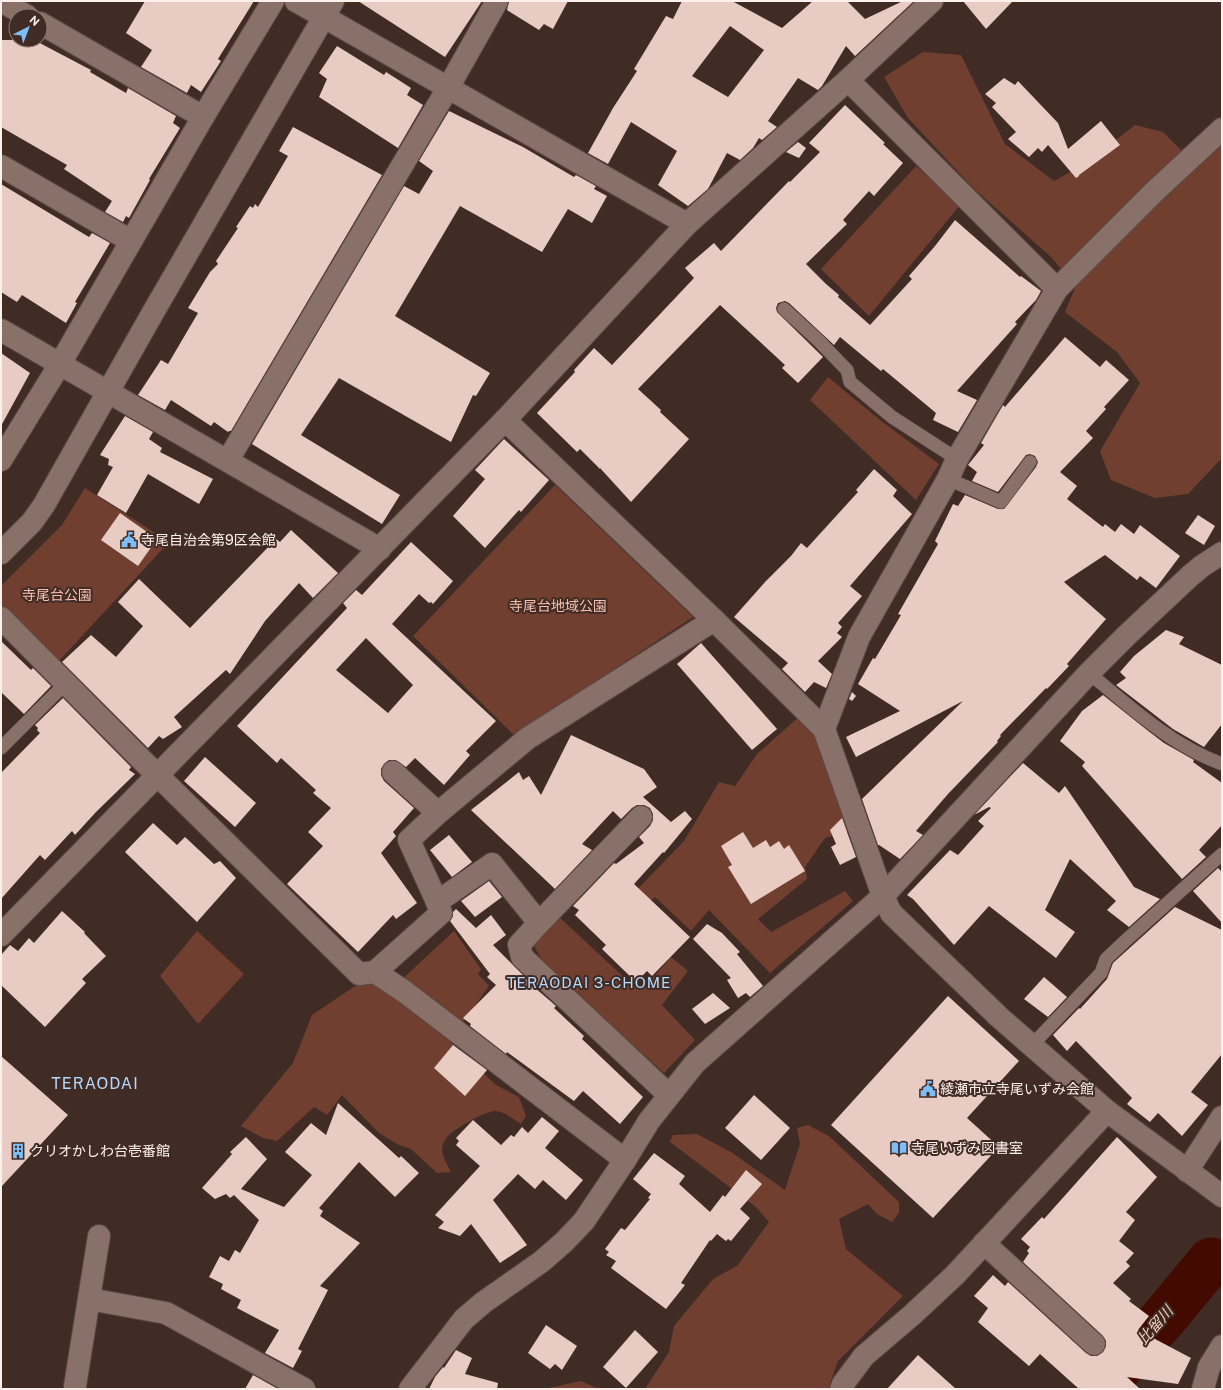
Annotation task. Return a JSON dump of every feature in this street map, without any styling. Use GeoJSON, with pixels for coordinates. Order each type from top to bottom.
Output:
{"type":"FeatureCollection","features":[{"type":"Feature","properties":{"kind":"street"},"geometry":{"type":"LineString","coordinates":[[1,1],[13,8]]}},
{"type":"Feature","properties":{"kind":"street"},"geometry":{"type":"LineString","coordinates":[[1,460],[60,364],[203,117],[273,1]]}},
{"type":"Feature","properties":{"kind":"street"},"geometry":{"type":"LineString","coordinates":[[296,1],[328,9],[448,88],[687,224]]}},
{"type":"Feature","properties":{"kind":"street"},"geometry":{"type":"LineString","coordinates":[[228,460],[448,88],[497,1]]}},
{"type":"Feature","properties":{"kind":"street"},"geometry":{"type":"LineString","coordinates":[[1,935],[505,420],[687,224],[848,80],[932,1]]}},
{"type":"Feature","properties":{"kind":"street"},"geometry":{"type":"LineString","coordinates":[[1,553],[32,522],[44,505],[328,9]]}},
{"type":"Feature","properties":{"kind":"street"},"geometry":{"type":"LineString","coordinates":[[48,28],[203,117]]}},
{"type":"Feature","properties":{"kind":"street"},"geometry":{"type":"LineString","coordinates":[[848,80],[1057,289]]}},
{"type":"Feature","properties":{"kind":"street"},"geometry":{"type":"LineString","coordinates":[[824,729],[859,637],[948,479],[957,459],[1057,289],[1155,191],[1222,129]]}},
{"type":"Feature","properties":{"kind":"street"},"geometry":{"type":"LineString","coordinates":[[1,166],[131,242]]}},
{"type":"Feature","properties":{"kind":"street"},"geometry":{"type":"LineString","coordinates":[[1,330],[380,549]]}},
{"type":"Feature","properties":{"kind":"street"},"geometry":{"type":"LineString","coordinates":[[505,420],[714,620],[824,729],[883,896],[892,913],[999,1018],[1107,1111],[1186,1171],[1222,1196]]}},
{"type":"Feature","properties":{"kind":"street"},"geometry":{"type":"LineString","coordinates":[[410,1389],[464,1319],[484,1302],[541,1262],[564,1242],[584,1221],[649,1121],[695,1064],[883,896],[1089,673],[1190,576],[1222,553]]}},
{"type":"Feature","properties":{"kind":"street"},"geometry":{"type":"LineString","coordinates":[[1,618],[157,775],[359,974],[375,972],[441,913],[409,840],[438,813],[528,738],[714,620]]}},
{"type":"Feature","properties":{"kind":"street"},"geometry":{"type":"LineString","coordinates":[[393,772],[438,813]]}},
{"type":"Feature","properties":{"kind":"street"},"geometry":{"type":"LineString","coordinates":[[641,816],[519,945],[522,957],[669,1095]]}},
{"type":"Feature","properties":{"kind":"street"},"geometry":{"type":"LineString","coordinates":[[437,902],[492,864],[539,923]]}},
{"type":"Feature","properties":{"kind":"street"},"geometry":{"type":"LineString","coordinates":[[375,972],[405,992],[625,1160]]}},
{"type":"Feature","properties":{"kind":"street"},"geometry":{"type":"LineString","coordinates":[[841,1389],[843,1384],[864,1356],[912,1315],[955,1275],[1107,1111]]}},
{"type":"Feature","properties":{"kind":"street"},"geometry":{"type":"LineString","coordinates":[[1186,1171],[1222,1117]]}},
{"type":"Feature","properties":{"kind":"street"},"geometry":{"type":"LineString","coordinates":[[75,1386],[99,1236]]}},
{"type":"Feature","properties":{"kind":"street"},"geometry":{"type":"LineString","coordinates":[[984,1243],[1094,1344]]}},
{"type":"Feature","properties":{"kind":"street"},"geometry":{"type":"LineString","coordinates":[[89,1299],[166,1313],[304,1389]]}},
{"type":"Feature","properties":{"kind":"street"},"geometry":{"type":"LineString","coordinates":[[1203,1389],[1209,1367],[1222,1346]]}},
{"type":"Feature","properties":{"kind":"lane"},"geometry":{"type":"LineString","coordinates":[[784,309],[818,340],[847,370],[850,382],[892,417],[957,459]]}},
{"type":"Feature","properties":{"kind":"lane"},"geometry":{"type":"LineString","coordinates":[[948,479],[1000,502],[1030,462]]}},
{"type":"Feature","properties":{"kind":"lane"},"geometry":{"type":"LineString","coordinates":[[1089,673],[1156,728],[1188,748],[1222,764]]}},
{"type":"Feature","properties":{"kind":"lane"},"geometry":{"type":"LineString","coordinates":[[1,748],[66,683]]}},
{"type":"Feature","properties":{"kind":"lane"},"geometry":{"type":"LineString","coordinates":[[1032,1045],[1101,973],[1106,960],[1222,854]]}},
{"type":"Feature","properties":{"kind":"green space"},"geometry":{"type":"Polygon","coordinates":[[[923,52],[961,55],[1005,144],[1054,181],[1085,164],[1135,125],[1163,132],[1197,166],[1222,143],[1222,458],[1188,494],[1155,498],[1111,480],[1100,451],[1140,383],[1117,352],[1065,312],[1076,286],[1051,257],[974,189],[908,118],[884,77],[923,52]]]}},
{"type":"Feature","properties":{"kind":"green space"},"geometry":{"type":"Polygon","coordinates":[[[916,166],[960,205],[869,316],[821,269],[916,166]]]}},
{"type":"Feature","properties":{"kind":"green space"},"geometry":{"type":"Polygon","coordinates":[[[828,377],[880,420],[939,464],[916,500],[810,400],[828,377]]]}},
{"type":"Feature","properties":{"kind":"green space","name":"寺尾台地域公園"},"geometry":{"type":"Polygon","coordinates":[[[555,485],[693,617],[521,731],[517,738],[413,636],[555,485]]]}},
{"type":"Feature","properties":{"kind":"green space","name":"寺尾台公園"},"geometry":{"type":"Polygon","coordinates":[[[85,488],[169,542],[59,661],[1,608],[1,586],[62,525],[85,488]]]}},
{"type":"Feature","properties":{"kind":"green space"},"geometry":{"type":"Polygon","coordinates":[[[801,715],[816,734],[850,831],[825,838],[805,867],[807,879],[758,919],[771,932],[845,891],[853,901],[770,973],[709,910],[691,931],[655,897],[641,910],[628,899],[684,841],[719,782],[735,786],[757,754],[801,715]]]}},
{"type":"Feature","properties":{"kind":"green space"},"geometry":{"type":"Polygon","coordinates":[[[558,916],[630,983],[643,989],[671,957],[688,971],[662,1005],[695,1040],[664,1073],[545,966],[532,942],[558,916]]]}},
{"type":"Feature","properties":{"kind":"green space"},"geometry":{"type":"Polygon","coordinates":[[[197,931],[244,974],[198,1024],[160,976],[197,931]]]}},
{"type":"Feature","properties":{"kind":"green space"},"geometry":{"type":"Polygon","coordinates":[[[454,931],[481,969],[478,974],[489,986],[459,1028],[400,981],[454,931]]]}},
{"type":"Feature","properties":{"kind":"green space"},"geometry":{"type":"Polygon","coordinates":[[[367,978],[415,1008],[496,1085],[519,1097],[526,1116],[521,1124],[506,1114],[492,1111],[465,1124],[448,1136],[443,1145],[443,1155],[451,1172],[437,1173],[411,1149],[399,1145],[379,1133],[342,1095],[327,1115],[314,1107],[277,1141],[263,1138],[241,1126],[293,1063],[312,1015],[367,978]]]}},
{"type":"Feature","properties":{"kind":"green space"},"geometry":{"type":"Polygon","coordinates":[[[808,1125],[829,1136],[899,1202],[899,1213],[892,1222],[877,1214],[868,1204],[839,1219],[846,1249],[903,1296],[838,1361],[828,1389],[645,1389],[669,1352],[674,1326],[713,1279],[737,1266],[769,1222],[756,1207],[670,1142],[673,1135],[697,1134],[731,1152],[785,1190],[800,1144],[797,1128],[808,1125]]]}},
{"type":"Feature","properties":{"kind":"green space"},"geometry":{"type":"Polygon","coordinates":[[[581,1381],[599,1389],[544,1389],[581,1381]]]}},
{"type":"Feature","properties":{"kind":"building"},"geometry":{"type":"Polygon","coordinates":[[[145,1],[254,1],[218,59],[221,61],[201,92],[191,85],[187,93],[141,67],[152,50],[126,33],[145,1]]]}},
{"type":"Feature","properties":{"kind":"building"},"geometry":{"type":"Polygon","coordinates":[[[358,1],[482,1],[445,57],[358,1]]]}},
{"type":"Feature","properties":{"kind":"building"},"geometry":{"type":"Polygon","coordinates":[[[509,1],[568,1],[553,29],[544,24],[539,30],[507,10],[509,1]]]}},
{"type":"Feature","properties":{"kind":"building"},"geometry":{"type":"Polygon","coordinates":[[[682,1],[732,1],[782,28],[813,1],[847,1],[865,19],[903,1],[914,1],[855,56],[846,46],[822,86],[818,90],[798,78],[768,121],[777,127],[762,140],[759,138],[753,148],[740,160],[727,153],[708,189],[688,206],[658,185],[677,151],[631,122],[608,164],[588,153],[613,108],[637,71],[634,69],[666,16],[673,19],[682,1]],[[730,26],[692,76],[728,97],[764,50],[730,26]]]}},
{"type":"Feature","properties":{"kind":"building"},"geometry":{"type":"Polygon","coordinates":[[[963,1],[1013,1],[986,29],[963,1]]]}},
{"type":"Feature","properties":{"kind":"building"},"geometry":{"type":"Polygon","coordinates":[[[1,40],[8,40],[8,48],[48,47],[91,70],[90,72],[126,93],[128,88],[176,116],[173,123],[180,128],[149,179],[150,180],[129,218],[126,216],[123,222],[105,212],[112,201],[64,169],[67,165],[1,127],[1,40]]]}},
{"type":"Feature","properties":{"kind":"building"},"geometry":{"type":"Polygon","coordinates":[[[337,46],[384,75],[386,72],[411,88],[407,95],[423,105],[398,148],[319,97],[327,79],[319,73],[337,46]]]}},
{"type":"Feature","properties":{"kind":"building"},"geometry":{"type":"Polygon","coordinates":[[[1004,78],[1015,85],[1018,81],[1058,123],[1068,149],[1101,121],[1120,145],[1076,178],[1048,145],[1042,152],[1038,148],[1029,157],[1008,139],[1016,132],[992,107],[996,103],[985,94],[1004,78]]]}},
{"type":"Feature","properties":{"kind":"building"},"geometry":{"type":"Polygon","coordinates":[[[845,105],[885,143],[883,144],[903,163],[874,196],[869,191],[843,220],[847,224],[806,264],[839,295],[838,297],[870,325],[912,279],[909,276],[955,220],[1020,277],[1021,276],[1041,291],[1036,300],[1015,322],[1017,324],[957,391],[977,400],[958,432],[933,420],[936,413],[883,369],[881,371],[840,337],[834,345],[789,303],[785,301],[778,303],[776,308],[777,312],[823,357],[798,383],[782,368],[785,365],[720,305],[638,389],[689,439],[631,502],[600,468],[580,449],[577,452],[537,413],[575,372],[574,370],[594,348],[612,365],[694,278],[685,268],[714,243],[721,251],[789,181],[790,182],[820,152],[809,143],[845,105]]]}},
{"type":"Feature","properties":{"kind":"building"},"geometry":{"type":"Polygon","coordinates":[[[449,111],[523,147],[574,177],[576,175],[596,186],[594,189],[607,196],[592,223],[568,209],[542,252],[460,206],[395,316],[490,373],[476,396],[473,395],[451,442],[339,378],[301,435],[400,495],[382,524],[252,444],[404,186],[419,194],[433,171],[419,161],[449,111]]]}},
{"type":"Feature","properties":{"kind":"building"},"geometry":{"type":"Polygon","coordinates":[[[293,127],[382,175],[231,431],[228,432],[214,422],[211,426],[171,400],[165,410],[138,395],[161,360],[168,364],[198,313],[188,308],[210,272],[218,264],[216,261],[238,228],[236,227],[250,206],[253,208],[255,204],[258,207],[288,156],[279,151],[293,127]]]}},
{"type":"Feature","properties":{"kind":"building"},"geometry":{"type":"Polygon","coordinates":[[[798,142],[806,148],[799,158],[786,152],[798,142]]]}},
{"type":"Feature","properties":{"kind":"building"},"geometry":{"type":"Polygon","coordinates":[[[1,184],[89,237],[92,233],[110,243],[75,302],[77,303],[66,323],[22,295],[17,302],[1,292],[1,184]]]}},
{"type":"Feature","properties":{"kind":"building"},"geometry":{"type":"Polygon","coordinates":[[[1065,337],[1100,367],[1106,360],[1129,380],[1104,407],[1106,409],[1086,431],[1093,438],[1060,472],[1077,486],[1067,499],[1103,527],[1105,524],[1115,532],[1121,524],[1134,534],[1140,525],[1180,556],[1156,588],[1140,576],[1137,580],[1105,555],[1064,582],[1106,619],[1067,664],[1069,666],[1000,735],[1001,736],[997,741],[998,742],[948,794],[916,831],[923,835],[900,859],[878,845],[862,799],[963,701],[856,757],[846,737],[900,711],[858,684],[873,658],[875,659],[901,615],[898,614],[938,544],[935,541],[953,504],[958,506],[965,495],[998,509],[1004,509],[1036,467],[1038,462],[1035,456],[1030,454],[1026,455],[998,492],[972,481],[977,472],[968,465],[984,445],[981,443],[1003,405],[1005,407],[1065,337]]]}},
{"type":"Feature","properties":{"kind":"building"},"geometry":{"type":"Polygon","coordinates":[[[1,353],[30,373],[1,426],[1,353]]]}},
{"type":"Feature","properties":{"kind":"building"},"geometry":{"type":"Polygon","coordinates":[[[125,416],[153,432],[149,439],[162,448],[160,452],[213,479],[199,504],[148,474],[126,513],[97,495],[113,467],[108,465],[109,459],[100,455],[125,416]]]}},
{"type":"Feature","properties":{"kind":"building"},"geometry":{"type":"Polygon","coordinates":[[[504,439],[549,480],[521,512],[519,510],[485,548],[453,516],[485,479],[475,470],[504,439]]]}},
{"type":"Feature","properties":{"kind":"building"},"geometry":{"type":"Polygon","coordinates":[[[874,469],[897,490],[893,496],[912,514],[850,586],[862,596],[838,623],[842,627],[837,633],[842,637],[818,661],[832,674],[826,688],[814,682],[805,692],[782,669],[788,663],[734,617],[765,582],[791,556],[801,543],[807,548],[858,492],[856,490],[874,469]]]}},
{"type":"Feature","properties":{"kind":"building","name":"寺尾自治会第9区会館"},"geometry":{"type":"Polygon","coordinates":[[[120,513],[157,539],[138,566],[101,540],[120,513]]]}},
{"type":"Feature","properties":{"kind":"building"},"geometry":{"type":"Polygon","coordinates":[[[1198,515],[1215,526],[1204,545],[1185,533],[1198,515]]]}},
{"type":"Feature","properties":{"kind":"building"},"geometry":{"type":"Polygon","coordinates":[[[291,530],[338,573],[313,598],[299,583],[265,621],[230,674],[226,670],[174,717],[182,727],[163,739],[159,736],[148,748],[62,662],[91,635],[116,657],[143,626],[118,602],[139,579],[190,628],[276,539],[280,542],[291,530]]]}},
{"type":"Feature","properties":{"kind":"building"},"geometry":{"type":"Polygon","coordinates":[[[411,542],[453,581],[433,604],[431,602],[429,603],[419,594],[392,624],[496,721],[466,751],[470,755],[444,785],[415,758],[406,767],[395,760],[389,760],[381,769],[381,775],[384,781],[414,808],[393,832],[396,836],[381,853],[417,903],[396,919],[393,915],[358,952],[287,884],[323,846],[308,832],[331,808],[313,793],[316,790],[281,758],[277,763],[237,726],[347,608],[343,603],[356,590],[362,595],[411,542]],[[366,638],[336,670],[388,713],[413,685],[366,638]]]}},
{"type":"Feature","properties":{"kind":"building"},"geometry":{"type":"Polygon","coordinates":[[[1166,630],[1184,637],[1179,644],[1222,665],[1222,724],[1204,747],[1173,729],[1116,685],[1126,678],[1120,672],[1134,656],[1166,630]]]}},
{"type":"Feature","properties":{"kind":"building"},"geometry":{"type":"Polygon","coordinates":[[[1,641],[31,670],[33,668],[51,686],[24,714],[1,692],[1,641]]]}},
{"type":"Feature","properties":{"kind":"building"},"geometry":{"type":"Polygon","coordinates":[[[701,643],[777,729],[752,750],[677,664],[701,643]]]}},
{"type":"Feature","properties":{"kind":"building"},"geometry":{"type":"Polygon","coordinates":[[[852,692],[856,696],[852,701],[849,699],[852,692]]]}},
{"type":"Feature","properties":{"kind":"building"},"geometry":{"type":"Polygon","coordinates":[[[1103,695],[1164,743],[1194,760],[1193,762],[1222,783],[1222,825],[1199,850],[1206,857],[1182,879],[1082,766],[1085,762],[1060,741],[1082,711],[1103,695]]]}},
{"type":"Feature","properties":{"kind":"building"},"geometry":{"type":"Polygon","coordinates":[[[63,698],[131,767],[129,770],[135,774],[75,835],[72,831],[45,860],[40,855],[1,899],[1,773],[40,733],[35,725],[63,698]]]}},
{"type":"Feature","properties":{"kind":"building"},"geometry":{"type":"Polygon","coordinates":[[[571,735],[644,769],[657,787],[643,797],[671,822],[685,811],[692,819],[664,853],[663,852],[634,884],[690,937],[652,976],[647,971],[636,982],[602,949],[606,945],[575,915],[579,910],[573,906],[614,863],[616,864],[644,843],[639,837],[650,826],[653,820],[653,814],[650,808],[644,805],[637,805],[621,819],[613,811],[582,844],[592,850],[555,889],[471,810],[519,772],[523,780],[529,776],[541,795],[571,735]]]}},
{"type":"Feature","properties":{"kind":"building"},"geometry":{"type":"Polygon","coordinates":[[[205,757],[256,803],[235,827],[184,781],[205,757]]]}},
{"type":"Feature","properties":{"kind":"building"},"geometry":{"type":"Polygon","coordinates":[[[1023,763],[1059,793],[1065,786],[1134,887],[1160,899],[1129,927],[1107,910],[1116,901],[1070,859],[1045,910],[1075,932],[1056,958],[989,906],[954,945],[913,899],[907,895],[950,850],[958,855],[984,826],[978,821],[991,808],[989,807],[974,815],[1023,763]]]}},
{"type":"Feature","properties":{"kind":"building"},"geometry":{"type":"Polygon","coordinates":[[[842,818],[856,857],[840,865],[831,847],[836,844],[830,830],[842,818]]]}},
{"type":"Feature","properties":{"kind":"building"},"geometry":{"type":"Polygon","coordinates":[[[153,823],[177,845],[185,837],[214,864],[220,861],[236,878],[197,922],[125,852],[153,823]]]}},
{"type":"Feature","properties":{"kind":"building"},"geometry":{"type":"Polygon","coordinates":[[[743,832],[753,848],[766,840],[770,847],[779,841],[784,849],[789,845],[805,871],[751,904],[728,867],[732,865],[721,846],[743,832]]]}},
{"type":"Feature","properties":{"kind":"building"},"geometry":{"type":"Polygon","coordinates":[[[449,835],[472,862],[452,877],[430,850],[449,835]]]}},
{"type":"Feature","properties":{"kind":"building"},"geometry":{"type":"Polygon","coordinates":[[[1218,868],[1222,872],[1222,923],[1193,891],[1218,868]]]}},
{"type":"Feature","properties":{"kind":"building"},"geometry":{"type":"Polygon","coordinates":[[[489,881],[502,897],[475,917],[461,901],[489,881]]]}},
{"type":"Feature","properties":{"kind":"building"},"geometry":{"type":"Polygon","coordinates":[[[1175,907],[1222,930],[1222,1054],[1191,1092],[1208,1105],[1182,1136],[1158,1113],[1150,1122],[1127,1104],[1132,1098],[1076,1041],[1067,1051],[1053,1035],[1079,1008],[1080,1009],[1107,979],[1113,963],[1175,907]]]}},
{"type":"Feature","properties":{"kind":"building"},"geometry":{"type":"Polygon","coordinates":[[[456,909],[476,928],[491,915],[506,935],[493,945],[528,980],[527,981],[556,1006],[554,1008],[584,1036],[582,1039],[643,1097],[620,1124],[583,1091],[574,1101],[507,1052],[506,1054],[470,1026],[471,1024],[463,1018],[496,985],[487,977],[490,974],[450,921],[453,916],[453,912],[456,909]]]}},
{"type":"Feature","properties":{"kind":"building"},"geometry":{"type":"Polygon","coordinates":[[[62,911],[85,932],[84,933],[106,956],[82,979],[86,983],[45,1027],[1,985],[1,955],[10,945],[18,951],[29,938],[34,943],[62,911]]]}},
{"type":"Feature","properties":{"kind":"building"},"geometry":{"type":"Polygon","coordinates":[[[707,924],[722,933],[740,952],[737,954],[763,986],[750,997],[746,993],[738,998],[727,980],[731,978],[693,939],[707,924]]]}},
{"type":"Feature","properties":{"kind":"building"},"geometry":{"type":"Polygon","coordinates":[[[1044,977],[1067,997],[1048,1017],[1024,999],[1044,977]]]}},
{"type":"Feature","properties":{"kind":"building"},"geometry":{"type":"Polygon","coordinates":[[[713,993],[730,1008],[705,1024],[692,1009],[713,993]]]}},
{"type":"Feature","properties":{"kind":"building","name":"綾瀬市立寺尾いずみ会館"},"geometry":{"type":"Polygon","coordinates":[[[948,996],[1019,1061],[967,1118],[999,1147],[933,1218],[831,1125],[948,996]]]}},
{"type":"Feature","properties":{"kind":"building"},"geometry":{"type":"Polygon","coordinates":[[[453,1045],[487,1070],[465,1096],[434,1068],[453,1045]]]}},
{"type":"Feature","properties":{"kind":"building","name":"クリオかしわ台壱番館"},"geometry":{"type":"Polygon","coordinates":[[[1,1056],[68,1115],[1,1187],[1,1056]]]}},
{"type":"Feature","properties":{"kind":"building"},"geometry":{"type":"Polygon","coordinates":[[[754,1095],[790,1128],[761,1160],[725,1128],[754,1095]]]}},
{"type":"Feature","properties":{"kind":"building"},"geometry":{"type":"Polygon","coordinates":[[[338,1103],[399,1158],[401,1156],[419,1173],[395,1197],[359,1162],[319,1208],[323,1211],[320,1216],[360,1243],[320,1286],[328,1290],[298,1349],[302,1351],[293,1368],[265,1353],[279,1330],[237,1308],[241,1300],[221,1289],[223,1284],[209,1277],[220,1256],[229,1261],[235,1250],[240,1253],[259,1220],[234,1195],[230,1198],[226,1194],[215,1199],[202,1188],[232,1154],[230,1152],[246,1137],[267,1159],[241,1189],[284,1207],[312,1175],[285,1152],[311,1123],[326,1135],[338,1103]]]}},
{"type":"Feature","properties":{"kind":"building"},"geometry":{"type":"Polygon","coordinates":[[[542,1117],[559,1131],[545,1148],[583,1180],[566,1200],[543,1180],[535,1189],[518,1174],[493,1200],[527,1245],[500,1263],[471,1224],[460,1236],[438,1228],[444,1222],[435,1215],[480,1166],[456,1145],[459,1141],[456,1138],[473,1120],[501,1145],[511,1135],[514,1137],[522,1127],[528,1133],[542,1117]]]}},
{"type":"Feature","properties":{"kind":"building"},"geometry":{"type":"Polygon","coordinates":[[[1117,1137],[1157,1177],[1126,1212],[1135,1220],[1119,1241],[1134,1253],[1126,1262],[1130,1266],[1113,1283],[1131,1299],[1129,1301],[1149,1316],[1138,1330],[1191,1358],[1178,1384],[1127,1377],[1140,1389],[1079,1389],[1040,1354],[1029,1366],[978,1322],[988,1308],[974,1296],[993,1275],[1005,1286],[1008,1282],[1086,1353],[1091,1356],[1097,1356],[1103,1352],[1106,1346],[1106,1341],[1102,1335],[1023,1262],[1029,1253],[1027,1251],[1030,1247],[1021,1239],[1042,1217],[1044,1219],[1117,1137]]]}},
{"type":"Feature","properties":{"kind":"building"},"geometry":{"type":"Polygon","coordinates":[[[654,1153],[685,1176],[679,1184],[710,1212],[723,1195],[725,1197],[746,1170],[762,1184],[740,1209],[750,1218],[731,1241],[728,1239],[726,1241],[717,1234],[711,1241],[710,1240],[681,1283],[685,1285],[666,1309],[611,1268],[616,1261],[606,1255],[609,1252],[605,1249],[621,1228],[625,1230],[650,1199],[648,1198],[651,1194],[633,1179],[654,1153]]]}},
{"type":"Feature","properties":{"kind":"building"},"geometry":{"type":"Polygon","coordinates":[[[546,1325],[577,1346],[562,1370],[555,1364],[550,1369],[528,1353],[546,1325]]]}},
{"type":"Feature","properties":{"kind":"building"},"geometry":{"type":"Polygon","coordinates":[[[635,1330],[658,1352],[626,1388],[603,1367],[635,1330]]]}},
{"type":"Feature","properties":{"kind":"building"},"geometry":{"type":"Polygon","coordinates":[[[456,1350],[472,1358],[465,1374],[498,1383],[497,1389],[429,1389],[435,1377],[443,1367],[444,1368],[456,1350]]]}},
{"type":"Feature","properties":{"kind":"building"},"geometry":{"type":"Polygon","coordinates":[[[918,1355],[956,1389],[887,1389],[918,1355]]]}},
{"type":"Feature","properties":{"kind":"building"},"geometry":{"type":"Polygon","coordinates":[[[253,1375],[278,1389],[245,1389],[253,1375]]]}},
{"type":"Feature","properties":{"kind":"waterway","name":"比留川"},"geometry":{"type":"LineString","coordinates":[[1099,1389],[1163,1319],[1211,1261]]}},
{"type":"Feature","properties":{"kind":"place","name":"寺尾自治会第9区会館"},"geometry":{"type":"Point","coordinates":[129,540]}},
{"type":"Feature","properties":{"kind":"place","name":"綾瀬市立寺尾いずみ会館"},"geometry":{"type":"Point","coordinates":[928,1089]}},
{"type":"Feature","properties":{"kind":"place","name":"寺尾いずみ図書室"},"geometry":{"type":"Point","coordinates":[899,1148]}},
{"type":"Feature","properties":{"kind":"place","name":"クリオかしわ台壱番館"},"geometry":{"type":"Point","coordinates":[18,1151]}},
{"type":"Feature","properties":{"kind":"district","name":"TERAODAI 3-CHOME"},"geometry":{"type":"Point","coordinates":[589,982]}},
{"type":"Feature","properties":{"kind":"district","name":"TERAODAI"},"geometry":{"type":"Point","coordinates":[95,1083]}}]}
